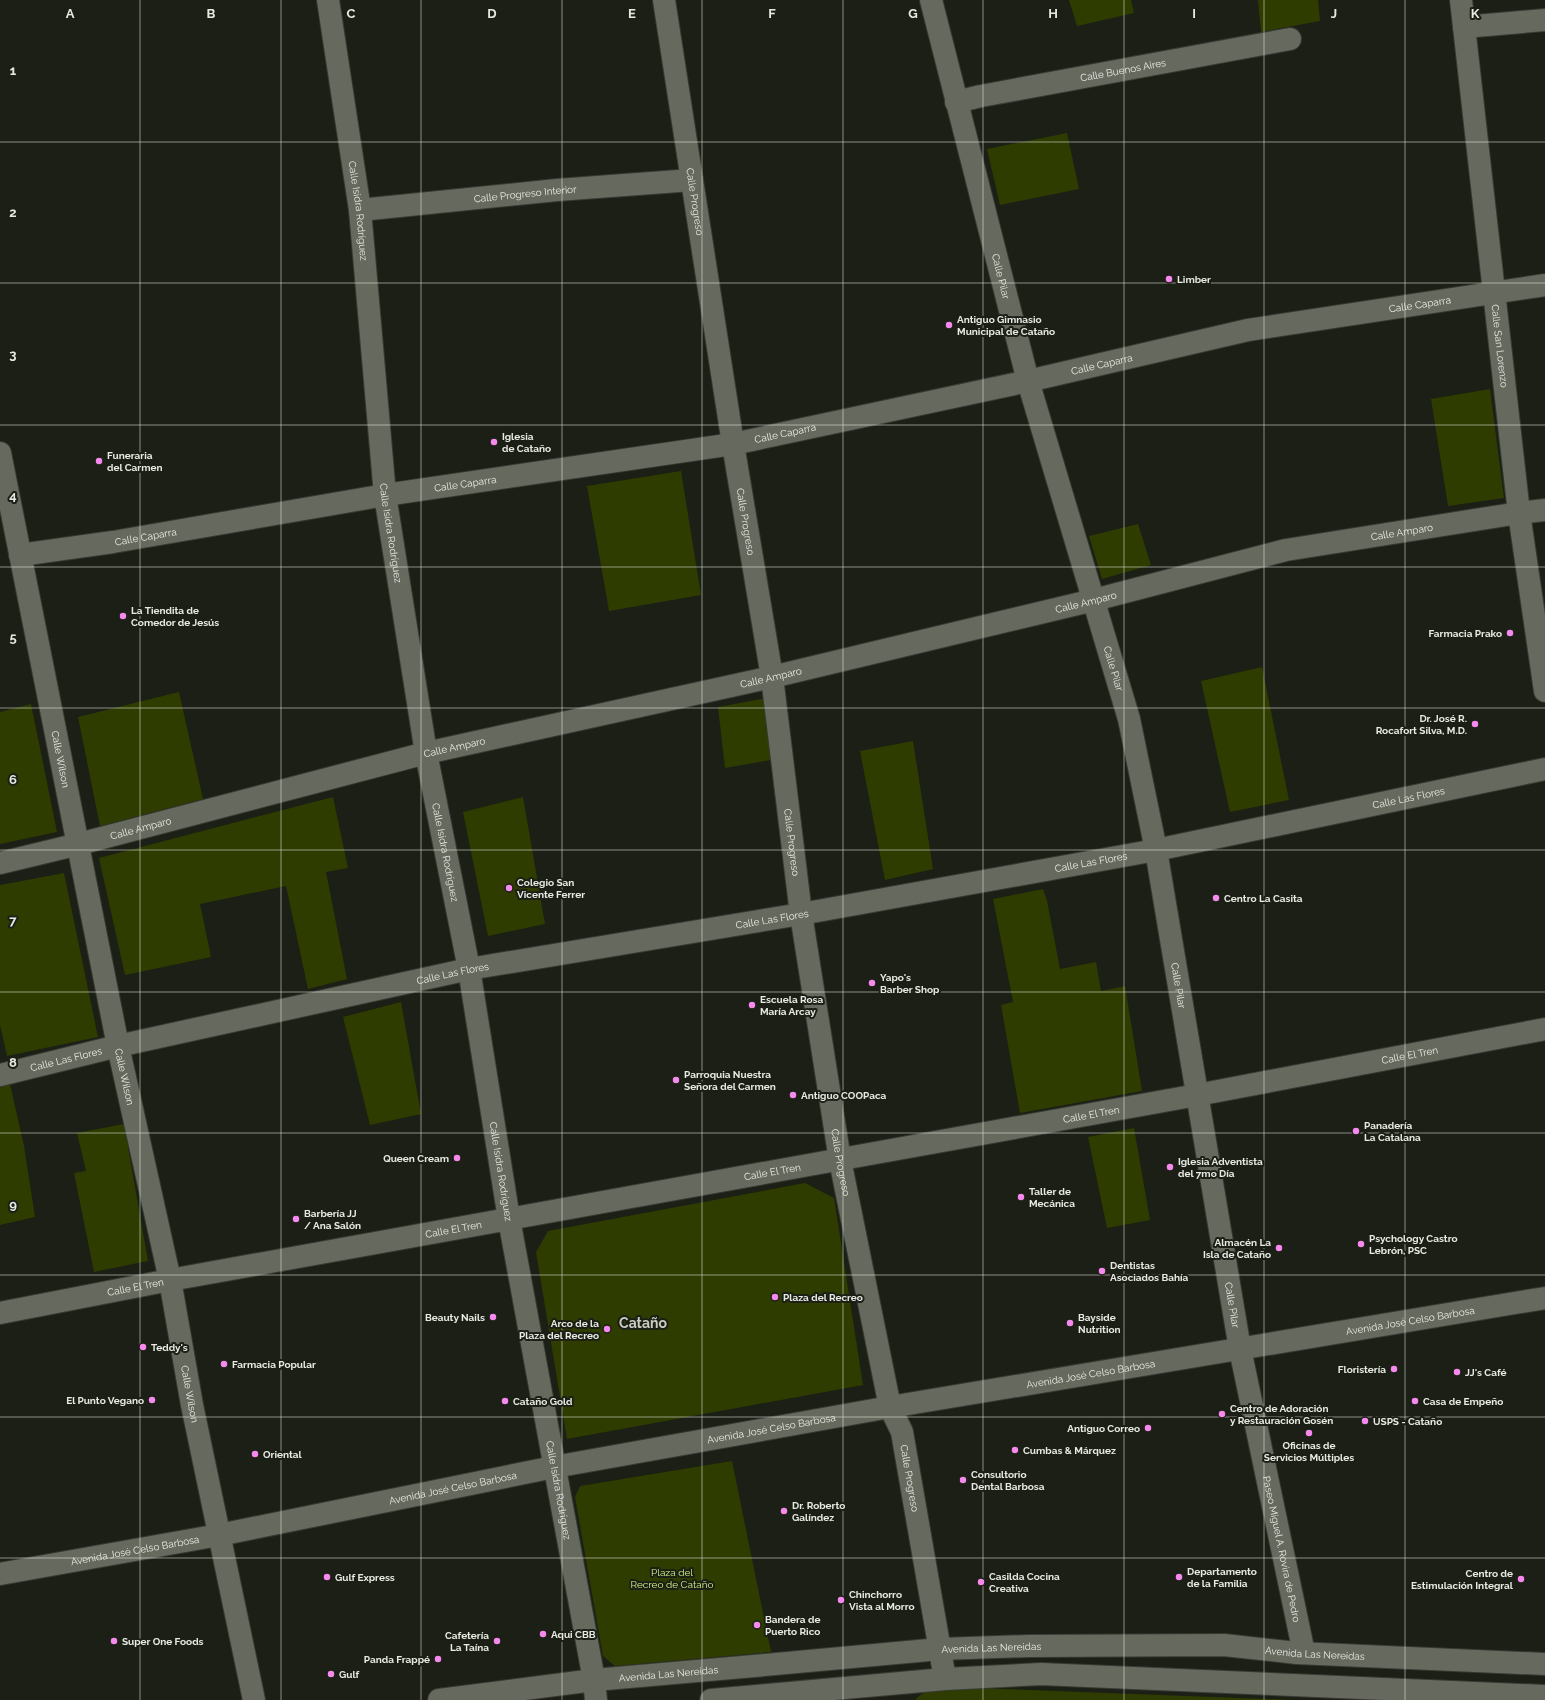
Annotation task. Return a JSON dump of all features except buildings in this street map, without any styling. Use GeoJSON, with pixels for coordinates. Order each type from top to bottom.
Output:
{"type":"FeatureCollection","features":[{"type":"Feature","properties":{"kind":"street","name":"Calle Isidra Rodríguez"},"geometry":{"type":"LineString","coordinates":[[328,0],[360,210],[385,495],[426,753],[469,969],[509,1219],[595,1690]]}},
{"type":"Feature","properties":{"kind":"street","name":"Calle Progreso"},"geometry":{"type":"LineString","coordinates":[[664,0],[733,444],[772,677],[801,914],[840,1160],[890,1407],[902,1432],[945,1679]]}},
{"type":"Feature","properties":{"kind":"street","name":"Calle Pilar"},"geometry":{"type":"LineString","coordinates":[[931,0],[1028,381],[1129,719],[1156,850],[1240,1349]]}},
{"type":"Feature","properties":{"kind":"street","name":"Calle San Lorenzo"},"geometry":{"type":"LineString","coordinates":[[1461,0],[1520,513],[1545,691]]}},
{"type":"Feature","properties":{"kind":"street"},"geometry":{"type":"LineString","coordinates":[[1464,27],[1545,20]]}},
{"type":"Feature","properties":{"kind":"street","name":"Calle Buenos Aires"},"geometry":{"type":"LineString","coordinates":[[956,102],[981,96],[1290,39]]}},
{"type":"Feature","properties":{"kind":"street","name":"Calle Progreso Interior"},"geometry":{"type":"LineString","coordinates":[[360,210],[556,190],[692,180]]}},
{"type":"Feature","properties":{"kind":"street","name":"Calle Caparra"},"geometry":{"type":"LineString","coordinates":[[20,555],[113,542],[385,495],[733,444],[1028,381],[1248,330],[1545,284]]}},
{"type":"Feature","properties":{"kind":"street","name":"Calle Wilson"},"geometry":{"type":"LineString","coordinates":[[0,453],[118,1046],[170,1280],[192,1405],[254,1700]]}},
{"type":"Feature","properties":{"kind":"street","name":"Calle Amparo"},"geometry":{"type":"LineString","coordinates":[[0,862],[79,844],[426,753],[772,677],[1094,600],[1286,550],[1545,510]]}},
{"type":"Feature","properties":{"kind":"street","name":"Calle Las Flores"},"geometry":{"type":"LineString","coordinates":[[0,1075],[118,1046],[469,969],[801,914],[1156,850],[1545,769]]}},
{"type":"Feature","properties":{"kind":"street","name":"Calle El Tren"},"geometry":{"type":"LineString","coordinates":[[0,1313],[170,1280],[1197,1095],[1545,1028]]}},
{"type":"Feature","properties":{"kind":"street","name":"Avenida José Celso Barbosa"},"geometry":{"type":"LineString","coordinates":[[0,1574],[219,1535],[554,1467],[890,1407],[1545,1298]]}},
{"type":"Feature","properties":{"kind":"street","name":"Paseo Miguel A. Rovira de Pedro"},"geometry":{"type":"LineString","coordinates":[[1240,1349],[1304,1654]]}},
{"type":"Feature","properties":{"kind":"street","name":"Avenida Las Nereidas"},"geometry":{"type":"LineString","coordinates":[[439,1700],[595,1690],[940,1649],[1028,1646],[1224,1645],[1304,1654],[1545,1664]]}},
{"type":"Feature","properties":{"kind":"street"},"geometry":{"type":"LineString","coordinates":[[711,1700],[945,1679],[1041,1674],[1545,1696]]}},
{"type":"Feature","properties":{"kind":"green space"},"geometry":{"type":"Polygon","coordinates":[[[1069,0],[1131,0],[1134,13],[1077,26],[1069,0]]]}},
{"type":"Feature","properties":{"kind":"green space"},"geometry":{"type":"Polygon","coordinates":[[[1258,0],[1318,0],[1320,21],[1261,32],[1258,0]]]}},
{"type":"Feature","properties":{"kind":"green space"},"geometry":{"type":"Polygon","coordinates":[[[1067,133],[1079,189],[1000,205],[987,149],[1067,133]]]}},
{"type":"Feature","properties":{"kind":"green space"},"geometry":{"type":"Polygon","coordinates":[[[1490,389],[1504,498],[1448,506],[1431,399],[1490,389]]]}},
{"type":"Feature","properties":{"kind":"green space"},"geometry":{"type":"Polygon","coordinates":[[[681,471],[701,595],[609,611],[587,486],[681,471]]]}},
{"type":"Feature","properties":{"kind":"green space"},"geometry":{"type":"Polygon","coordinates":[[[1138,524],[1151,565],[1102,579],[1089,536],[1138,524]]]}},
{"type":"Feature","properties":{"kind":"green space"},"geometry":{"type":"Polygon","coordinates":[[[1262,667],[1289,800],[1230,812],[1201,681],[1262,667]]]}},
{"type":"Feature","properties":{"kind":"green space"},"geometry":{"type":"Polygon","coordinates":[[[179,692],[203,799],[100,826],[78,717],[179,692]]]}},
{"type":"Feature","properties":{"kind":"green space"},"geometry":{"type":"Polygon","coordinates":[[[767,698],[777,759],[725,768],[718,707],[767,698]]]}},
{"type":"Feature","properties":{"kind":"green space"},"geometry":{"type":"Polygon","coordinates":[[[31,704],[57,832],[0,844],[0,712],[31,704]]]}},
{"type":"Feature","properties":{"kind":"green space"},"geometry":{"type":"Polygon","coordinates":[[[913,741],[933,869],[885,880],[860,751],[913,741]]]}},
{"type":"Feature","properties":{"kind":"green space"},"geometry":{"type":"Polygon","coordinates":[[[333,797],[348,868],[326,872],[347,979],[308,989],[286,886],[200,904],[211,957],[125,975],[99,858],[333,797]]]}},
{"type":"Feature","properties":{"kind":"green space","name":"Colegio San Vicente Ferrer"},"geometry":{"type":"Polygon","coordinates":[[[523,797],[545,924],[488,936],[463,812],[523,797]]]}},
{"type":"Feature","properties":{"kind":"green space"},"geometry":{"type":"Polygon","coordinates":[[[64,873],[98,1037],[7,1056],[0,1025],[0,885],[64,873]]]}},
{"type":"Feature","properties":{"kind":"green space"},"geometry":{"type":"Polygon","coordinates":[[[1043,889],[1047,901],[1060,969],[1096,962],[1101,991],[1125,986],[1142,1091],[1020,1113],[1001,1005],[1013,1002],[993,899],[1043,889]]]}},
{"type":"Feature","properties":{"kind":"green space"},"geometry":{"type":"Polygon","coordinates":[[[401,1002],[421,1114],[370,1125],[343,1017],[401,1002]]]}},
{"type":"Feature","properties":{"kind":"green space"},"geometry":{"type":"Polygon","coordinates":[[[10,1084],[24,1146],[35,1217],[0,1225],[0,1087],[10,1084]]]}},
{"type":"Feature","properties":{"kind":"green space"},"geometry":{"type":"Polygon","coordinates":[[[124,1124],[148,1261],[94,1272],[74,1173],[86,1171],[77,1133],[124,1124]]]}},
{"type":"Feature","properties":{"kind":"green space"},"geometry":{"type":"Polygon","coordinates":[[[1134,1128],[1150,1220],[1107,1228],[1088,1137],[1134,1128]]]}},
{"type":"Feature","properties":{"kind":"green space"},"geometry":{"type":"Polygon","coordinates":[[[805,1183],[834,1198],[863,1385],[567,1439],[536,1252],[548,1231],[805,1183]]]}},
{"type":"Feature","properties":{"kind":"green space","name":"Plaza del Recreo de Cataño"},"geometry":{"type":"Polygon","coordinates":[[[732,1461],[771,1652],[615,1666],[603,1656],[575,1497],[580,1486],[732,1461]]]}},
{"type":"Feature","properties":{"kind":"green space"},"geometry":{"type":"Polygon","coordinates":[[[950,1687],[1294,1700],[915,1700],[926,1690],[950,1687]]]}},
{"type":"Feature","properties":{"kind":"place","name":"Limber"},"geometry":{"type":"Point","coordinates":[1169,279]}},
{"type":"Feature","properties":{"kind":"place","name":"Antiguo Gimnasio Municipal de Cataño"},"geometry":{"type":"Point","coordinates":[949,325]}},
{"type":"Feature","properties":{"kind":"place","name":"Iglesia de Cataño"},"geometry":{"type":"Point","coordinates":[494,442]}},
{"type":"Feature","properties":{"kind":"place","name":"Funeraria del Carmen"},"geometry":{"type":"Point","coordinates":[99,461]}},
{"type":"Feature","properties":{"kind":"place","name":"La Tiendita de Comedor de Jesús"},"geometry":{"type":"Point","coordinates":[123,616]}},
{"type":"Feature","properties":{"kind":"place","name":"Farmacia Prako"},"geometry":{"type":"Point","coordinates":[1510,633]}},
{"type":"Feature","properties":{"kind":"place","name":"Dr. José R. Rocafort Silva, M.D."},"geometry":{"type":"Point","coordinates":[1475,724]}},
{"type":"Feature","properties":{"kind":"place","name":"Colegio San Vicente Ferrer"},"geometry":{"type":"Point","coordinates":[509,888]}},
{"type":"Feature","properties":{"kind":"place","name":"Centro La Casita"},"geometry":{"type":"Point","coordinates":[1216,898]}},
{"type":"Feature","properties":{"kind":"place","name":"Yapo's Barber Shop"},"geometry":{"type":"Point","coordinates":[872,983]}},
{"type":"Feature","properties":{"kind":"place","name":"Escuela Rosa María Arcay"},"geometry":{"type":"Point","coordinates":[752,1005]}},
{"type":"Feature","properties":{"kind":"place","name":"Parroquia Nuestra Señora del Carmen"},"geometry":{"type":"Point","coordinates":[676,1080]}},
{"type":"Feature","properties":{"kind":"place","name":"Antiguo COOPaca"},"geometry":{"type":"Point","coordinates":[793,1095]}},
{"type":"Feature","properties":{"kind":"place","name":"Panadería La Catalana"},"geometry":{"type":"Point","coordinates":[1356,1131]}},
{"type":"Feature","properties":{"kind":"place","name":"Queen Cream"},"geometry":{"type":"Point","coordinates":[457,1158]}},
{"type":"Feature","properties":{"kind":"place","name":"Iglesia Adventista del 7mo Día"},"geometry":{"type":"Point","coordinates":[1170,1167]}},
{"type":"Feature","properties":{"kind":"place","name":"Taller de Mecánica"},"geometry":{"type":"Point","coordinates":[1021,1197]}},
{"type":"Feature","properties":{"kind":"place","name":"Barbería JJ / Ana Salón"},"geometry":{"type":"Point","coordinates":[296,1219]}},
{"type":"Feature","properties":{"kind":"place","name":"Psychology Castro Lebrón, PSC"},"geometry":{"type":"Point","coordinates":[1361,1244]}},
{"type":"Feature","properties":{"kind":"place","name":"Almacén La Isla de Cataño"},"geometry":{"type":"Point","coordinates":[1279,1248]}},
{"type":"Feature","properties":{"kind":"place","name":"Dentistas Asociados Bahía"},"geometry":{"type":"Point","coordinates":[1102,1271]}},
{"type":"Feature","properties":{"kind":"place","name":"Plaza del Recreo"},"geometry":{"type":"Point","coordinates":[775,1297]}},
{"type":"Feature","properties":{"kind":"place","name":"Beauty Nails"},"geometry":{"type":"Point","coordinates":[493,1317]}},
{"type":"Feature","properties":{"kind":"place","name":"Bayside Nutrition"},"geometry":{"type":"Point","coordinates":[1070,1323]}},
{"type":"Feature","properties":{"kind":"place","name":"Arco de la Plaza del Recreo"},"geometry":{"type":"Point","coordinates":[607,1329]}},
{"type":"Feature","properties":{"kind":"place","name":"Teddy's"},"geometry":{"type":"Point","coordinates":[143,1347]}},
{"type":"Feature","properties":{"kind":"place","name":"Farmacia Popular"},"geometry":{"type":"Point","coordinates":[224,1364]}},
{"type":"Feature","properties":{"kind":"place","name":"Floristería"},"geometry":{"type":"Point","coordinates":[1394,1369]}},
{"type":"Feature","properties":{"kind":"place","name":"JJ's Café"},"geometry":{"type":"Point","coordinates":[1457,1372]}},
{"type":"Feature","properties":{"kind":"place","name":"El Punto Vegano"},"geometry":{"type":"Point","coordinates":[152,1400]}},
{"type":"Feature","properties":{"kind":"place","name":"Cataño Gold"},"geometry":{"type":"Point","coordinates":[505,1401]}},
{"type":"Feature","properties":{"kind":"place","name":"Casa de Empeño"},"geometry":{"type":"Point","coordinates":[1415,1401]}},
{"type":"Feature","properties":{"kind":"place","name":"Centro de Adoración y Restauración Gosén"},"geometry":{"type":"Point","coordinates":[1222,1414]}},
{"type":"Feature","properties":{"kind":"place","name":"USPS - Cataño"},"geometry":{"type":"Point","coordinates":[1365,1421]}},
{"type":"Feature","properties":{"kind":"place","name":"Antiguo Correo"},"geometry":{"type":"Point","coordinates":[1148,1428]}},
{"type":"Feature","properties":{"kind":"place","name":"Oficinas de Servicios Múltiples"},"geometry":{"type":"Point","coordinates":[1309,1433]}},
{"type":"Feature","properties":{"kind":"place","name":"Cumbas & Márquez"},"geometry":{"type":"Point","coordinates":[1015,1450]}},
{"type":"Feature","properties":{"kind":"place","name":"Oriental"},"geometry":{"type":"Point","coordinates":[255,1454]}},
{"type":"Feature","properties":{"kind":"place","name":"Consultorio Dental Barbosa"},"geometry":{"type":"Point","coordinates":[963,1480]}},
{"type":"Feature","properties":{"kind":"place","name":"Dr. Roberto Galíndez"},"geometry":{"type":"Point","coordinates":[784,1511]}},
{"type":"Feature","properties":{"kind":"place","name":"Gulf Express"},"geometry":{"type":"Point","coordinates":[327,1577]}},
{"type":"Feature","properties":{"kind":"place","name":"Departamento de la Familia"},"geometry":{"type":"Point","coordinates":[1179,1577]}},
{"type":"Feature","properties":{"kind":"place","name":"Centro de Estimulación Integral"},"geometry":{"type":"Point","coordinates":[1521,1579]}},
{"type":"Feature","properties":{"kind":"place","name":"Casilda Cocina Creativa"},"geometry":{"type":"Point","coordinates":[981,1582]}},
{"type":"Feature","properties":{"kind":"place","name":"Chinchorro Vista al Morro"},"geometry":{"type":"Point","coordinates":[841,1600]}},
{"type":"Feature","properties":{"kind":"place","name":"Bandera de Puerto Rico"},"geometry":{"type":"Point","coordinates":[757,1625]}},
{"type":"Feature","properties":{"kind":"place","name":"Aqui CBB"},"geometry":{"type":"Point","coordinates":[543,1634]}},
{"type":"Feature","properties":{"kind":"place","name":"Super One Foods"},"geometry":{"type":"Point","coordinates":[114,1641]}},
{"type":"Feature","properties":{"kind":"place","name":"Cafetería La Taína"},"geometry":{"type":"Point","coordinates":[497,1641]}},
{"type":"Feature","properties":{"kind":"place","name":"Panda Frappé"},"geometry":{"type":"Point","coordinates":[438,1659]}},
{"type":"Feature","properties":{"kind":"place","name":"Gulf"},"geometry":{"type":"Point","coordinates":[331,1674]}},
{"type":"Feature","properties":{"kind":"district","name":"Cataño"},"geometry":{"type":"Point","coordinates":[643,1323]}}]}
